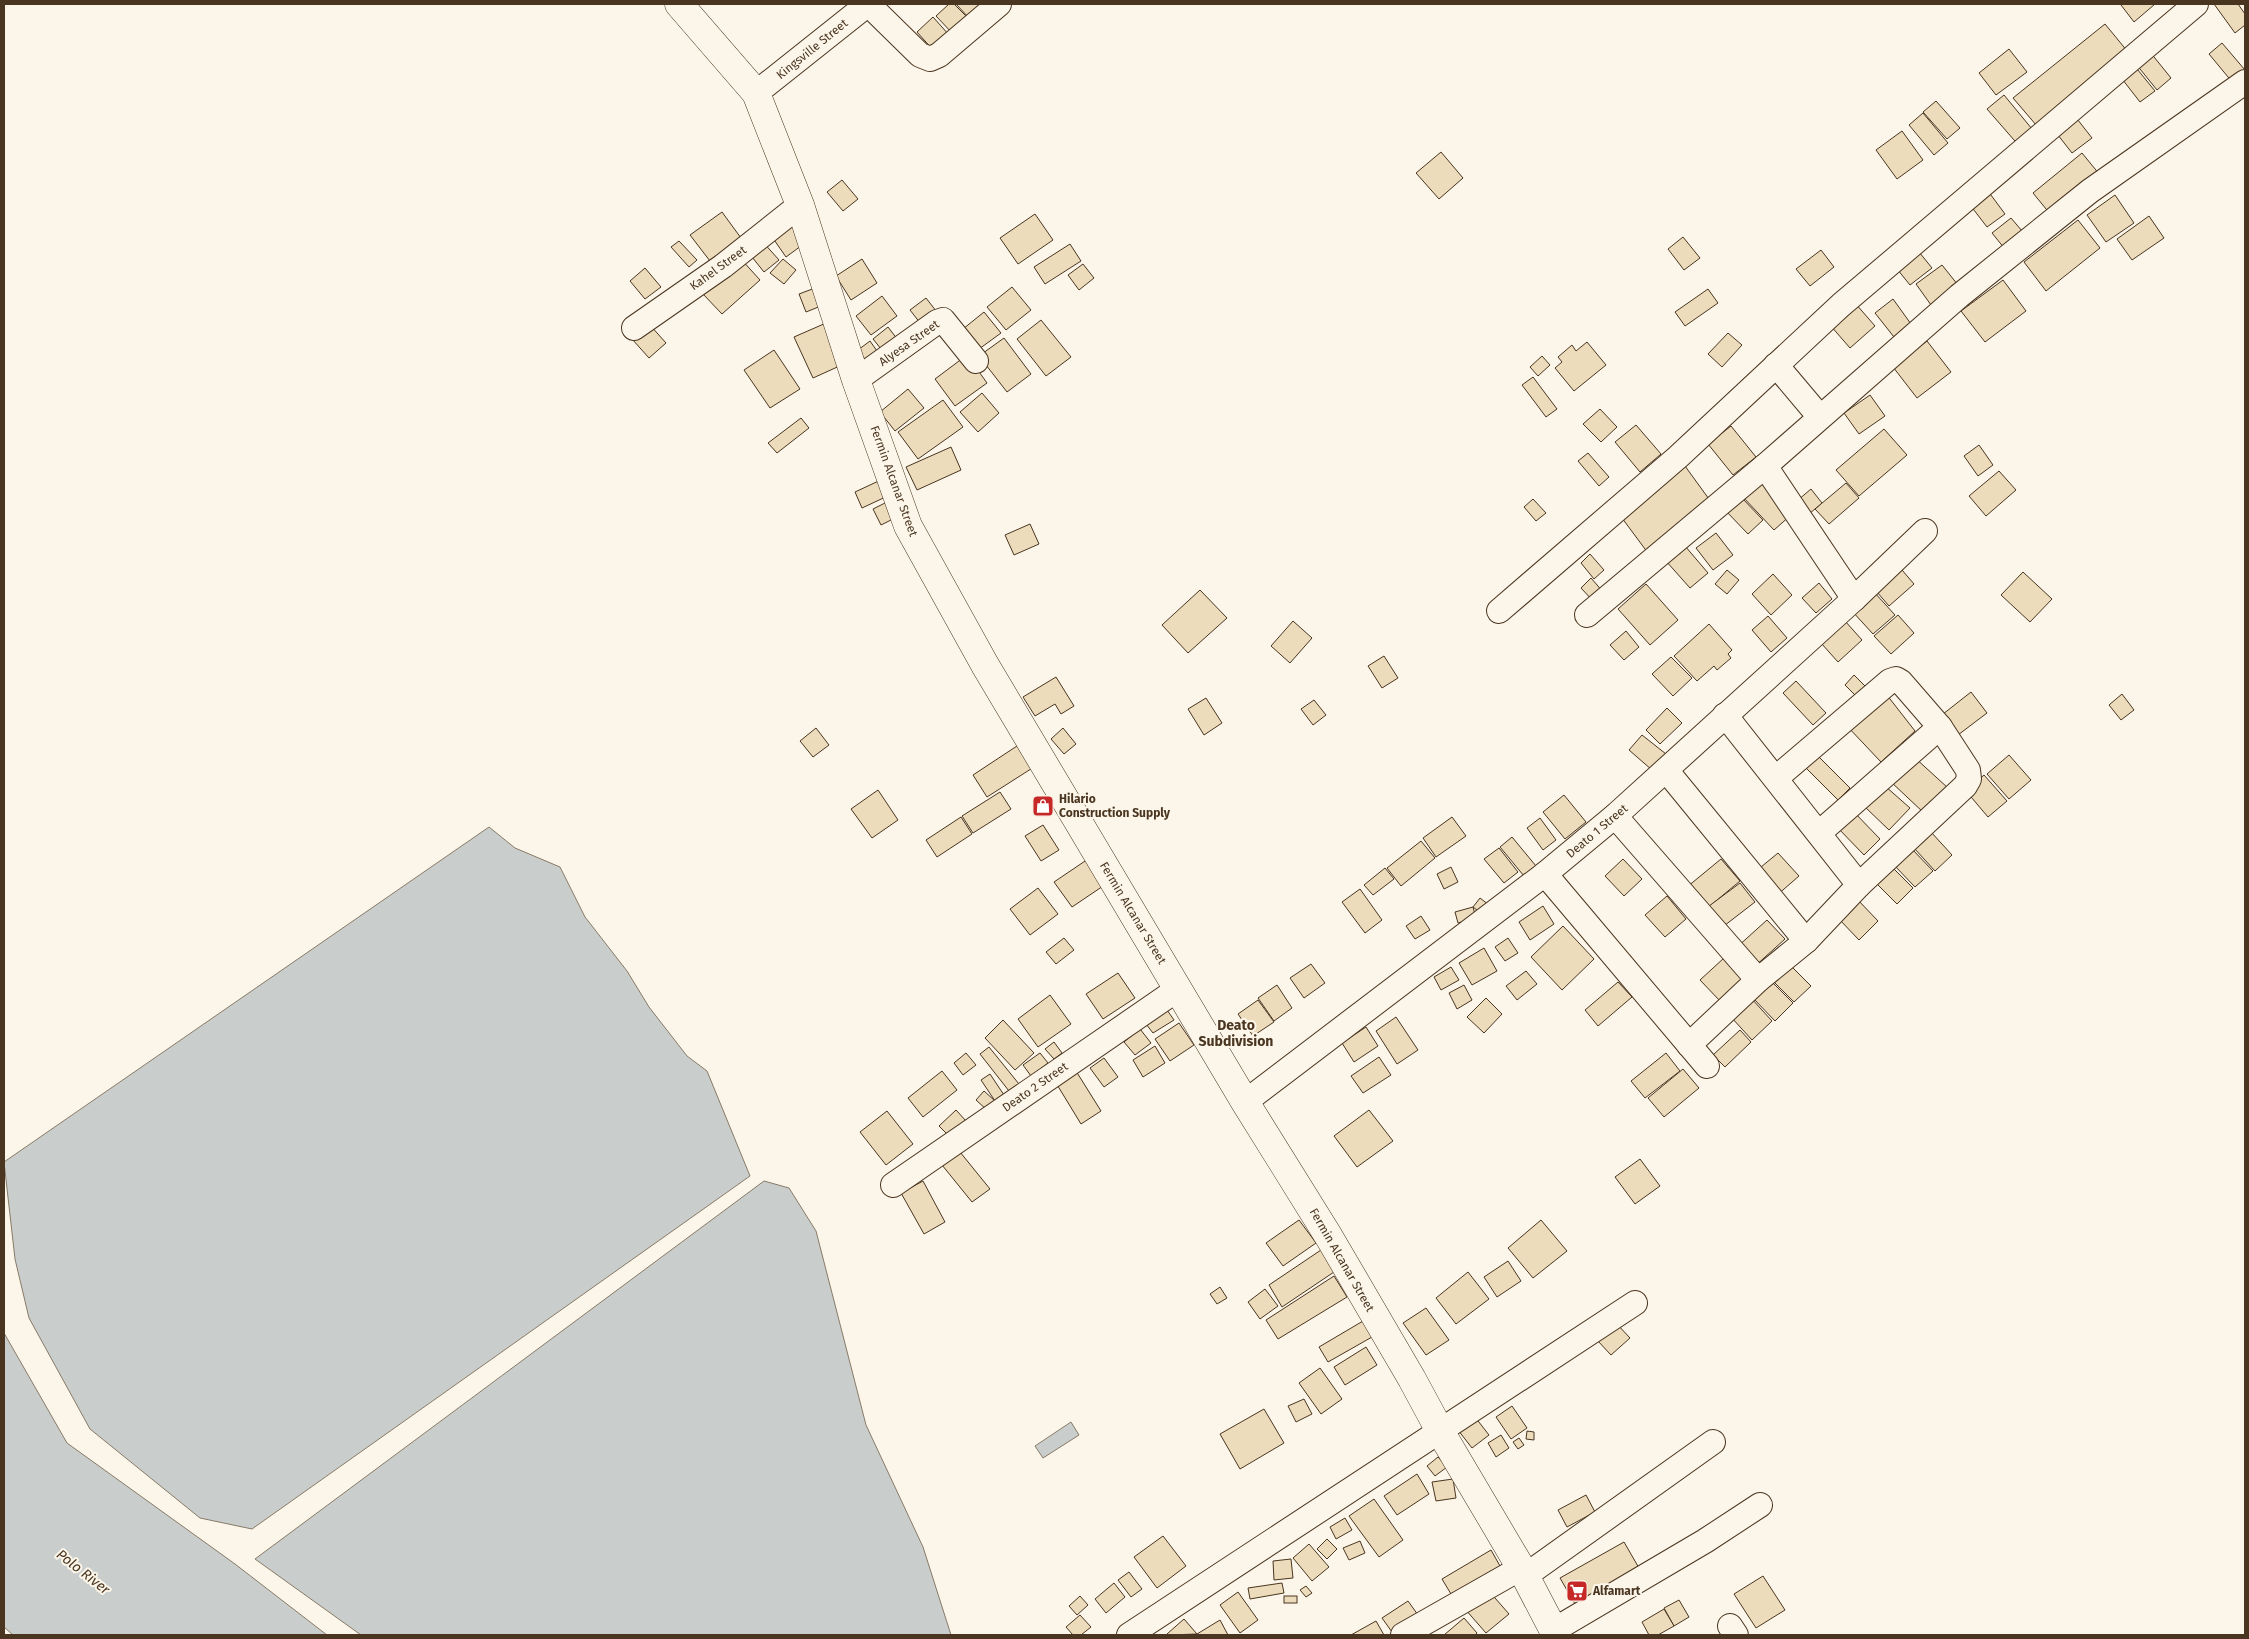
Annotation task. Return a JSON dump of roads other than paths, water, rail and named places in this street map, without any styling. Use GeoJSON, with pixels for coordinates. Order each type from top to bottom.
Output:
{"type":"FeatureCollection","features":[{"type":"Feature","properties":{"kind":"main road","name":"Fermin Alcanar Street"},"geometry":{"type":"LineString","coordinates":[[679,4],[756,93],[800,205],[856,380],[908,526],[985,665],[1245,1102],[1330,1237],[1440,1431],[1523,1572],[1555,1633]]}},
{"type":"Feature","properties":{"kind":"street","name":"Kingsville Street"},"geometry":{"type":"LineString","coordinates":[[756,93],[868,4]]}},
{"type":"Feature","properties":{"kind":"street"},"geometry":{"type":"LineString","coordinates":[[868,4],[920,55],[930,59],[939,55],[999,4]]}},
{"type":"Feature","properties":{"kind":"street"},"geometry":{"type":"LineString","coordinates":[[1499,610],[1678,457],[1841,304],[2196,4]]}},
{"type":"Feature","properties":{"kind":"street"},"geometry":{"type":"LineString","coordinates":[[1587,615],[1764,466],[1819,416],[1959,296],[2090,191],[2245,82]]}},
{"type":"Feature","properties":{"kind":"street","name":"Kahel Street"},"geometry":{"type":"LineString","coordinates":[[634,328],[723,266],[800,205]]}},
{"type":"Feature","properties":{"kind":"street","name":"Alyesa Street"},"geometry":{"type":"LineString","coordinates":[[856,380],[937,322],[943,320],[976,361]]}},
{"type":"Feature","properties":{"kind":"street"},"geometry":{"type":"LineString","coordinates":[[1776,365],[1819,416]]}},
{"type":"Feature","properties":{"kind":"street"},"geometry":{"type":"LineString","coordinates":[[1764,466],[1854,599]]}},
{"type":"Feature","properties":{"kind":"street","name":"Deato 1 Street"},"geometry":{"type":"LineString","coordinates":[[1245,1102],[1544,874],[1615,816],[1925,532]]}},
{"type":"Feature","properties":{"kind":"street"},"geometry":{"type":"LineString","coordinates":[[1689,1045],[1758,980],[1806,941],[1859,885],[1964,786],[1969,779],[1968,770],[1940,727],[1901,682],[1896,679],[1890,681],[1776,778]]}},
{"type":"Feature","properties":{"kind":"street"},"geometry":{"type":"LineString","coordinates":[[1725,715],[1820,833],[1859,885]]}},
{"type":"Feature","properties":{"kind":"street"},"geometry":{"type":"LineString","coordinates":[[1820,833],[1940,727]]}},
{"type":"Feature","properties":{"kind":"street"},"geometry":{"type":"LineString","coordinates":[[1666,770],[1806,941]]}},
{"type":"Feature","properties":{"kind":"street"},"geometry":{"type":"LineString","coordinates":[[1615,816],[1758,980]]}},
{"type":"Feature","properties":{"kind":"street"},"geometry":{"type":"LineString","coordinates":[[1544,874],[1707,1066]]}},
{"type":"Feature","properties":{"kind":"street","name":"Deato 2 Street"},"geometry":{"type":"LineString","coordinates":[[893,1185],[1178,989]]}},
{"type":"Feature","properties":{"kind":"street"},"geometry":{"type":"LineString","coordinates":[[1130,1635],[1635,1303]]}},
{"type":"Feature","properties":{"kind":"street"},"geometry":{"type":"LineString","coordinates":[[1403,1635],[1523,1572],[1713,1442]]}},
{"type":"Feature","properties":{"kind":"street"},"geometry":{"type":"LineString","coordinates":[[1555,1633],[1760,1505]]}},
{"type":"Feature","properties":{"kind":"water"},"geometry":{"type":"Polygon","coordinates":[[[489,827],[515,848],[560,867],[585,917],[627,971],[649,1007],[687,1056],[707,1071],[750,1176],[252,1529],[200,1518],[90,1429],[29,1318],[15,1259],[4,1162],[489,827]]]}},
{"type":"Feature","properties":{"kind":"water"},"geometry":{"type":"Polygon","coordinates":[[[764,1181],[789,1188],[816,1231],[866,1425],[923,1547],[951,1635],[361,1635],[255,1559],[764,1181]]]}},
{"type":"Feature","properties":{"kind":"water","name":"Polo River"},"geometry":{"type":"Polygon","coordinates":[[[4,1333],[67,1443],[235,1564],[327,1635],[13,1635],[4,1627],[4,1333]]]}},
{"type":"Feature","properties":{"kind":"water"},"geometry":{"type":"Polygon","coordinates":[[[1071,1422],[1079,1435],[1043,1458],[1035,1446],[1071,1422]]]}},
{"type":"Feature","properties":{"kind":"place","name":"Hilario Construction Supply"},"geometry":{"type":"Point","coordinates":[1043,806]}},
{"type":"Feature","properties":{"kind":"place","name":"Alfamart"},"geometry":{"type":"Point","coordinates":[1577,1591]}},
{"type":"Feature","properties":{"kind":"district","name":"Deato Subdivision"},"geometry":{"type":"Point","coordinates":[1236,1034]}}]}
